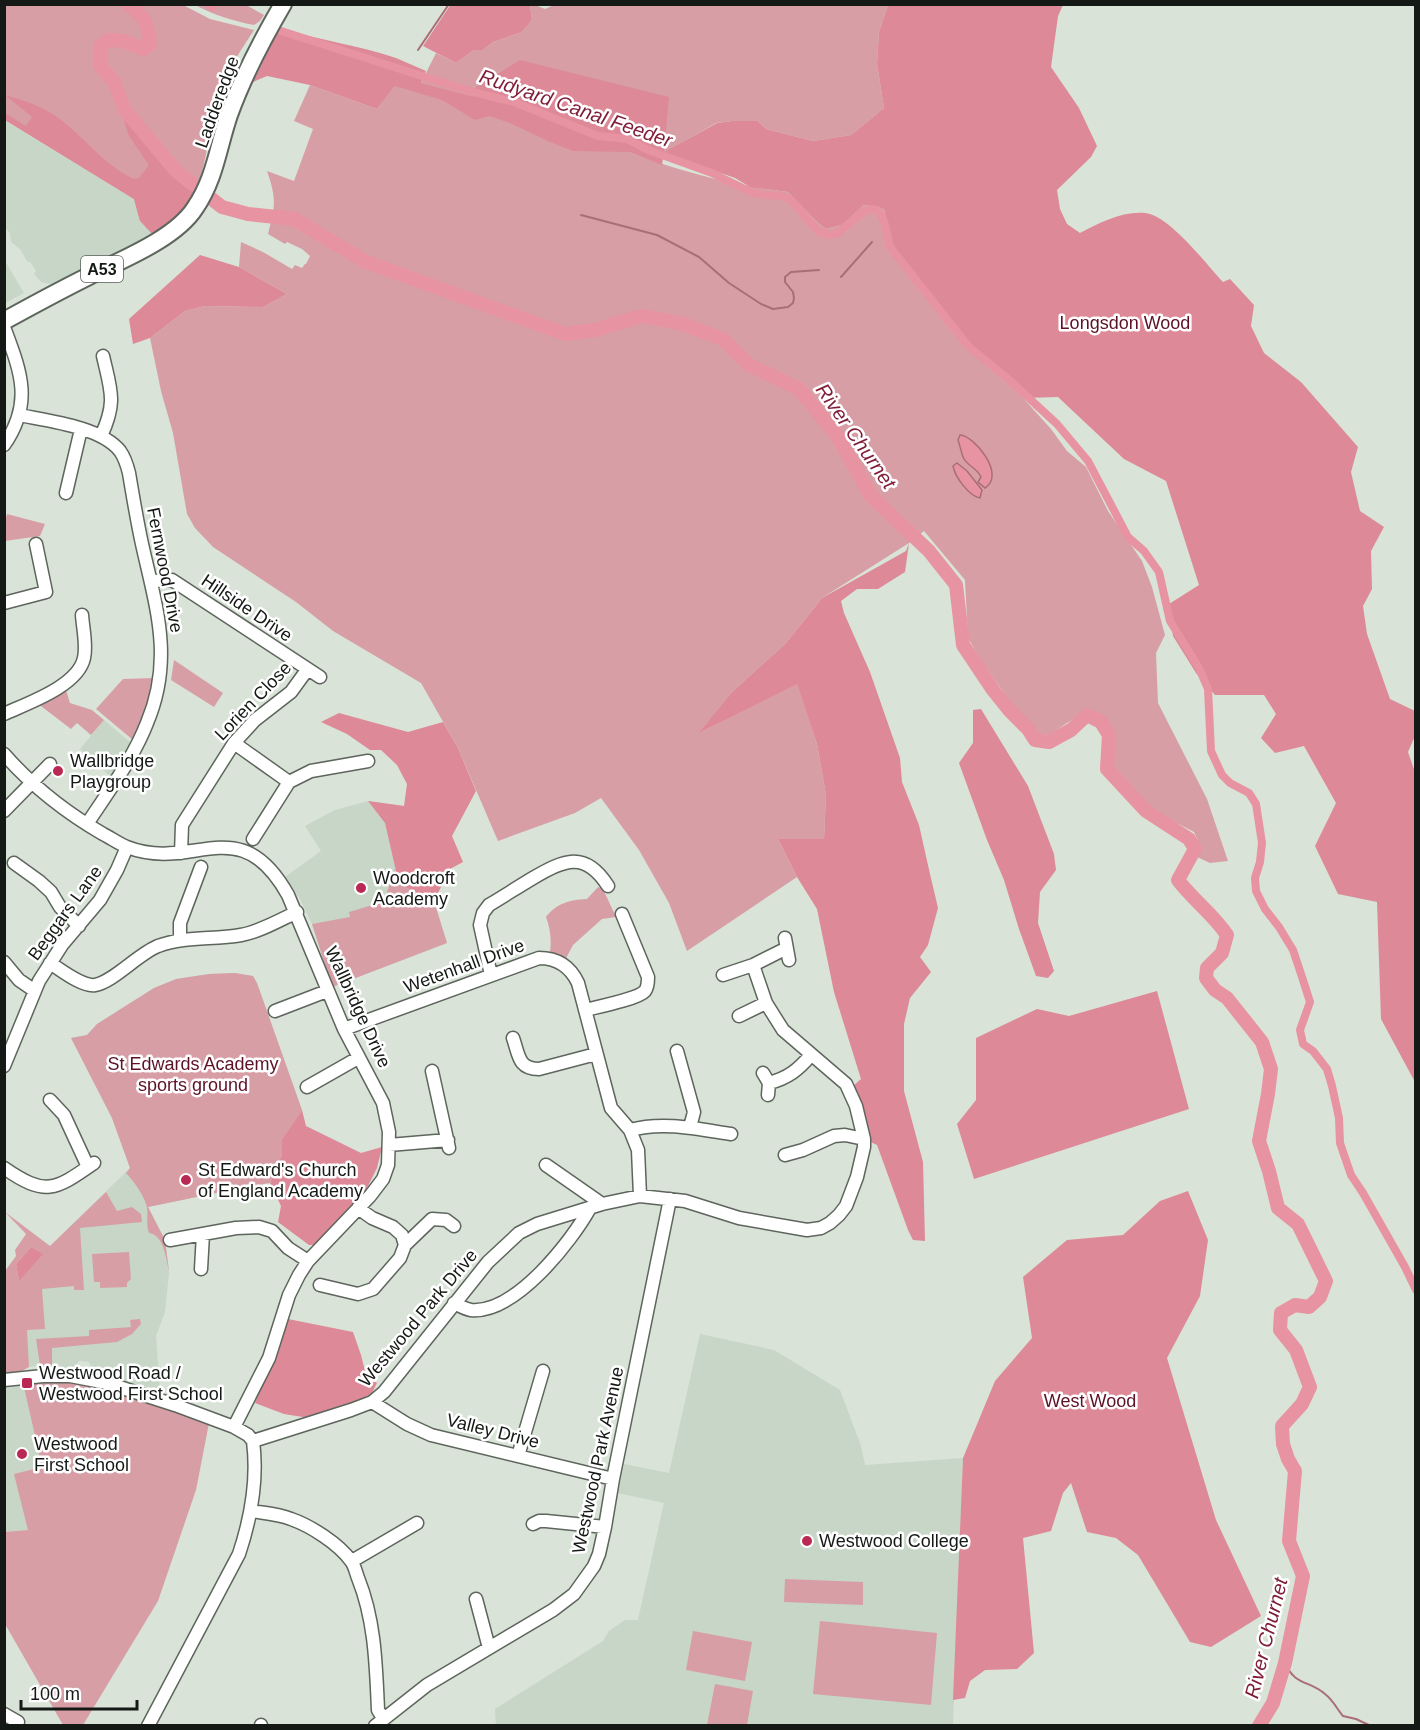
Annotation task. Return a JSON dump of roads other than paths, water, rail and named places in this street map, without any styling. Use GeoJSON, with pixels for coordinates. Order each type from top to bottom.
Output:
{"type":"FeatureCollection","features":[{"type":"Feature","properties":{"kind":"highway","name":"Ladderedge"},"geometry":{"type":"LineString","coordinates":[[4,321],[155,243],[194,210],[210,184],[228,118],[240,86],[283,4]]}},
{"type":"Feature","properties":{"kind":"street"},"geometry":{"type":"LineString","coordinates":[[4,327],[21,374],[22,398],[19,415],[4,445]]}},
{"type":"Feature","properties":{"kind":"street"},"geometry":{"type":"LineString","coordinates":[[101,436],[110,413],[112,400],[103,356]]}},
{"type":"Feature","properties":{"kind":"street","name":"Fernwood Drive"},"geometry":{"type":"LineString","coordinates":[[19,415],[81,429],[101,436],[119,451],[126,461],[142,544],[152,581],[162,653],[156,697],[147,724],[136,746],[87,824]]}},
{"type":"Feature","properties":{"kind":"street"},"geometry":{"type":"LineString","coordinates":[[66,493],[81,429]]}},
{"type":"Feature","properties":{"kind":"street"},"geometry":{"type":"LineString","coordinates":[[4,603],[46,592],[36,544]]}},
{"type":"Feature","properties":{"kind":"street","name":"Hillside Drive"},"geometry":{"type":"LineString","coordinates":[[152,581],[172,580],[320,677]]}},
{"type":"Feature","properties":{"kind":"street"},"geometry":{"type":"LineString","coordinates":[[4,714],[68,682],[80,669],[85,651],[82,615]]}},
{"type":"Feature","properties":{"kind":"street","name":"Lorien Close"},"geometry":{"type":"LineString","coordinates":[[181,853],[183,825],[234,743],[255,720],[291,692],[307,670]]}},
{"type":"Feature","properties":{"kind":"street"},"geometry":{"type":"LineString","coordinates":[[234,743],[289,782]]}},
{"type":"Feature","properties":{"kind":"street","name":"Wallbridge Drive"},"geometry":{"type":"LineString","coordinates":[[4,754],[53,802],[127,847],[162,853],[234,848],[248,852],[261,861],[280,881],[297,912],[327,992],[358,1058],[383,1103],[389,1132],[387,1165],[383,1179],[308,1261],[299,1275],[289,1295],[269,1358],[234,1427]]}},
{"type":"Feature","properties":{"kind":"street"},"geometry":{"type":"LineString","coordinates":[[253,838],[289,782],[311,771],[368,761]]}},
{"type":"Feature","properties":{"kind":"street"},"geometry":{"type":"LineString","coordinates":[[4,811],[50,764]]}},
{"type":"Feature","properties":{"kind":"street","name":"Beggars Lane"},"geometry":{"type":"LineString","coordinates":[[4,1066],[39,981],[62,945],[100,900],[127,847]]}},
{"type":"Feature","properties":{"kind":"street"},"geometry":{"type":"LineString","coordinates":[[491,975],[480,925],[483,913],[489,905],[563,862],[577,861],[588,864],[601,881]]}},
{"type":"Feature","properties":{"kind":"street"},"geometry":{"type":"LineString","coordinates":[[14,863],[51,892],[60,907],[79,926]]}},
{"type":"Feature","properties":{"kind":"street"},"geometry":{"type":"LineString","coordinates":[[180,940],[180,923],[201,867]]}},
{"type":"Feature","properties":{"kind":"street"},"geometry":{"type":"LineString","coordinates":[[50,963],[87,985],[96,985],[155,947],[180,940],[241,935],[297,912]]}},
{"type":"Feature","properties":{"kind":"street"},"geometry":{"type":"LineString","coordinates":[[585,1010],[634,997],[643,993],[647,988],[648,977],[622,914]]}},
{"type":"Feature","properties":{"kind":"street"},"geometry":{"type":"LineString","coordinates":[[723,975],[786,949]]}},
{"type":"Feature","properties":{"kind":"street","name":"Wetenhall Drive"},"geometry":{"type":"LineString","coordinates":[[344,1029],[539,958],[549,958],[561,963],[574,975],[578,983],[610,1108],[630,1130],[638,1150],[640,1196]]}},
{"type":"Feature","properties":{"kind":"street"},"geometry":{"type":"LineString","coordinates":[[4,962],[19,980],[34,992]]}},
{"type":"Feature","properties":{"kind":"street","name":"Westwood Park Drive"},"geometry":{"type":"LineString","coordinates":[[254,1441],[372,1402],[384,1392],[488,1262],[519,1233],[537,1224],[602,1204],[640,1196],[684,1201],[739,1218],[807,1230],[821,1228],[835,1219],[846,1206],[862,1157],[864,1139],[856,1107],[846,1084],[783,1030],[766,1003],[753,964]]}},
{"type":"Feature","properties":{"kind":"street"},"geometry":{"type":"LineString","coordinates":[[275,1011],[327,992]]}},
{"type":"Feature","properties":{"kind":"street"},"geometry":{"type":"LineString","coordinates":[[739,1016],[766,1003]]}},
{"type":"Feature","properties":{"kind":"street"},"geometry":{"type":"LineString","coordinates":[[513,1038],[521,1063],[530,1069],[539,1069],[596,1054]]}},
{"type":"Feature","properties":{"kind":"street"},"geometry":{"type":"LineString","coordinates":[[677,1051],[694,1112],[690,1127]]}},
{"type":"Feature","properties":{"kind":"street"},"geometry":{"type":"LineString","coordinates":[[767,1084],[790,1076],[800,1069],[811,1055]]}},
{"type":"Feature","properties":{"kind":"street"},"geometry":{"type":"LineString","coordinates":[[306,1088],[358,1058]]}},
{"type":"Feature","properties":{"kind":"street"},"geometry":{"type":"LineString","coordinates":[[389,1145],[449,1144],[432,1071]]}},
{"type":"Feature","properties":{"kind":"street"},"geometry":{"type":"LineString","coordinates":[[4,1168],[35,1186],[52,1187],[68,1181],[91,1165],[64,1115],[50,1100]]}},
{"type":"Feature","properties":{"kind":"street"},"geometry":{"type":"LineString","coordinates":[[630,1130],[658,1126],[690,1127],[731,1134]]}},
{"type":"Feature","properties":{"kind":"street"},"geometry":{"type":"LineString","coordinates":[[784,1155],[803,1150],[834,1136],[864,1139]]}},
{"type":"Feature","properties":{"kind":"street"},"geometry":{"type":"LineString","coordinates":[[546,1165],[602,1204]]}},
{"type":"Feature","properties":{"kind":"street","name":"Westwood Park Avenue"},"geometry":{"type":"LineString","coordinates":[[379,1722],[427,1684],[553,1610],[574,1594],[594,1566],[605,1527],[670,1199]]}},
{"type":"Feature","properties":{"kind":"street"},"geometry":{"type":"LineString","coordinates":[[358,1208],[372,1218],[393,1227],[402,1235],[405,1245]]}},
{"type":"Feature","properties":{"kind":"street"},"geometry":{"type":"LineString","coordinates":[[454,1303],[472,1310],[482,1310],[496,1306],[514,1295],[554,1259],[574,1235],[590,1208]]}},
{"type":"Feature","properties":{"kind":"street"},"geometry":{"type":"LineString","coordinates":[[320,1285],[358,1294],[373,1289],[400,1258],[405,1245],[432,1219],[446,1220],[454,1226]]}},
{"type":"Feature","properties":{"kind":"street"},"geometry":{"type":"LineString","coordinates":[[170,1240],[243,1228],[266,1228],[277,1235],[288,1248],[308,1261]]}},
{"type":"Feature","properties":{"kind":"street"},"geometry":{"type":"LineString","coordinates":[[201,1269],[203,1234]]}},
{"type":"Feature","properties":{"kind":"street"},"geometry":{"type":"LineString","coordinates":[[518,1456],[543,1371]]}},
{"type":"Feature","properties":{"kind":"street"},"geometry":{"type":"LineString","coordinates":[[4,1380],[70,1376],[107,1383],[234,1427],[254,1441],[255,1468],[250,1511],[239,1554],[148,1725]]}},
{"type":"Feature","properties":{"kind":"street","name":"Valley Drive"},"geometry":{"type":"LineString","coordinates":[[372,1402],[407,1424],[431,1435],[613,1479]]}},
{"type":"Feature","properties":{"kind":"street"},"geometry":{"type":"LineString","coordinates":[[250,1511],[289,1518],[303,1524],[323,1536],[352,1562],[371,1622],[379,1722]]}},
{"type":"Feature","properties":{"kind":"street"},"geometry":{"type":"LineString","coordinates":[[533,1524],[546,1521],[605,1527]]}},
{"type":"Feature","properties":{"kind":"street"},"geometry":{"type":"LineString","coordinates":[[352,1562],[417,1523]]}},
{"type":"Feature","properties":{"kind":"street"},"geometry":{"type":"LineString","coordinates":[[476,1599],[489,1648]]}},
{"type":"Feature","properties":{"kind":"street"},"geometry":{"type":"LineString","coordinates":[[4,1714],[18,1722]]}},
{"type":"Feature","properties":{"kind":"waterway","name":"River Churnet"},"geometry":{"type":"LineString","coordinates":[[128,4],[145,21],[150,44],[143,49],[124,41],[109,40],[100,46],[101,67],[115,83],[124,109],[176,171],[222,207],[248,214],[294,219],[366,262],[566,334],[595,330],[642,316],[683,324],[723,339],[749,365],[799,389],[838,437],[871,496],[929,551],[956,585],[963,645],[1009,710],[1028,729],[1035,740],[1049,742],[1071,730],[1087,715],[1101,722],[1109,735],[1107,769],[1146,811],[1189,839],[1195,849],[1178,880],[1227,935],[1222,953],[1207,968],[1206,978],[1215,990],[1227,998],[1262,1042],[1271,1069],[1259,1141],[1278,1208],[1298,1224],[1326,1281],[1320,1297],[1309,1307],[1295,1305],[1281,1313],[1280,1330],[1296,1350],[1310,1387],[1302,1404],[1282,1426],[1283,1444],[1295,1471],[1289,1541],[1303,1576],[1285,1663],[1273,1703],[1259,1726]]}},
{"type":"Feature","properties":{"kind":"waterway"},"geometry":{"type":"LineString","coordinates":[[418,50],[449,4]]}},
{"type":"Feature","properties":{"kind":"waterway","name":"Rudyard Canal Feeder"},"geometry":{"type":"LineString","coordinates":[[278,30],[469,91],[514,102],[598,136],[627,139],[648,150],[712,173],[751,192],[781,196],[791,200],[818,231],[829,235],[838,233],[864,211],[878,210],[884,221],[890,247],[969,347],[1057,424],[1088,461],[1128,537],[1144,551],[1159,572],[1170,621],[1199,668],[1208,689],[1211,751],[1222,775],[1230,783],[1249,793],[1256,804],[1262,843],[1255,878],[1256,891],[1265,909],[1293,950],[1310,1002],[1300,1030],[1303,1044],[1313,1051],[1327,1069],[1339,1118],[1340,1143],[1351,1175],[1416,1290]]}},
{"type":"Feature","properties":{"kind":"waterway"},"geometry":{"type":"LineString","coordinates":[[581,215],[657,235],[699,257],[729,283],[761,304],[773,309],[788,307],[793,303],[793,292],[785,282],[785,277],[791,272],[819,270]]}},
{"type":"Feature","properties":{"kind":"waterway"},"geometry":{"type":"LineString","coordinates":[[841,277],[872,242]]}},
{"type":"Feature","properties":{"kind":"waterway"},"geometry":{"type":"LineString","coordinates":[[1285,1663],[1293,1676],[1328,1696],[1343,1716],[1371,1726]]}},
{"type":"Feature","properties":{"kind":"place","name":"Wallbridge Playgroup"},"geometry":{"type":"Point","coordinates":[58,771]}},
{"type":"Feature","properties":{"kind":"place","name":"Woodcroft Academy"},"geometry":{"type":"Point","coordinates":[361,888]}},
{"type":"Feature","properties":{"kind":"place","name":"St Edward's Church of England Academy"},"geometry":{"type":"Point","coordinates":[186,1180]}},
{"type":"Feature","properties":{"kind":"place","name":"Westwood Road / Westwood First School"},"geometry":{"type":"Point","coordinates":[27,1383]}},
{"type":"Feature","properties":{"kind":"place","name":"Westwood First School"},"geometry":{"type":"Point","coordinates":[22,1454]}},
{"type":"Feature","properties":{"kind":"place","name":"Westwood College"},"geometry":{"type":"Point","coordinates":[807,1541]}},
{"type":"Feature","properties":{"kind":"park label","name":"Longsdon Wood"},"geometry":{"type":"Point","coordinates":[1125,323]}},
{"type":"Feature","properties":{"kind":"park label","name":"St Edwards Academy sports ground"},"geometry":{"type":"Point","coordinates":[193,1074]}},
{"type":"Feature","properties":{"kind":"park label","name":"West Wood"},"geometry":{"type":"Point","coordinates":[1090,1401]}}]}
